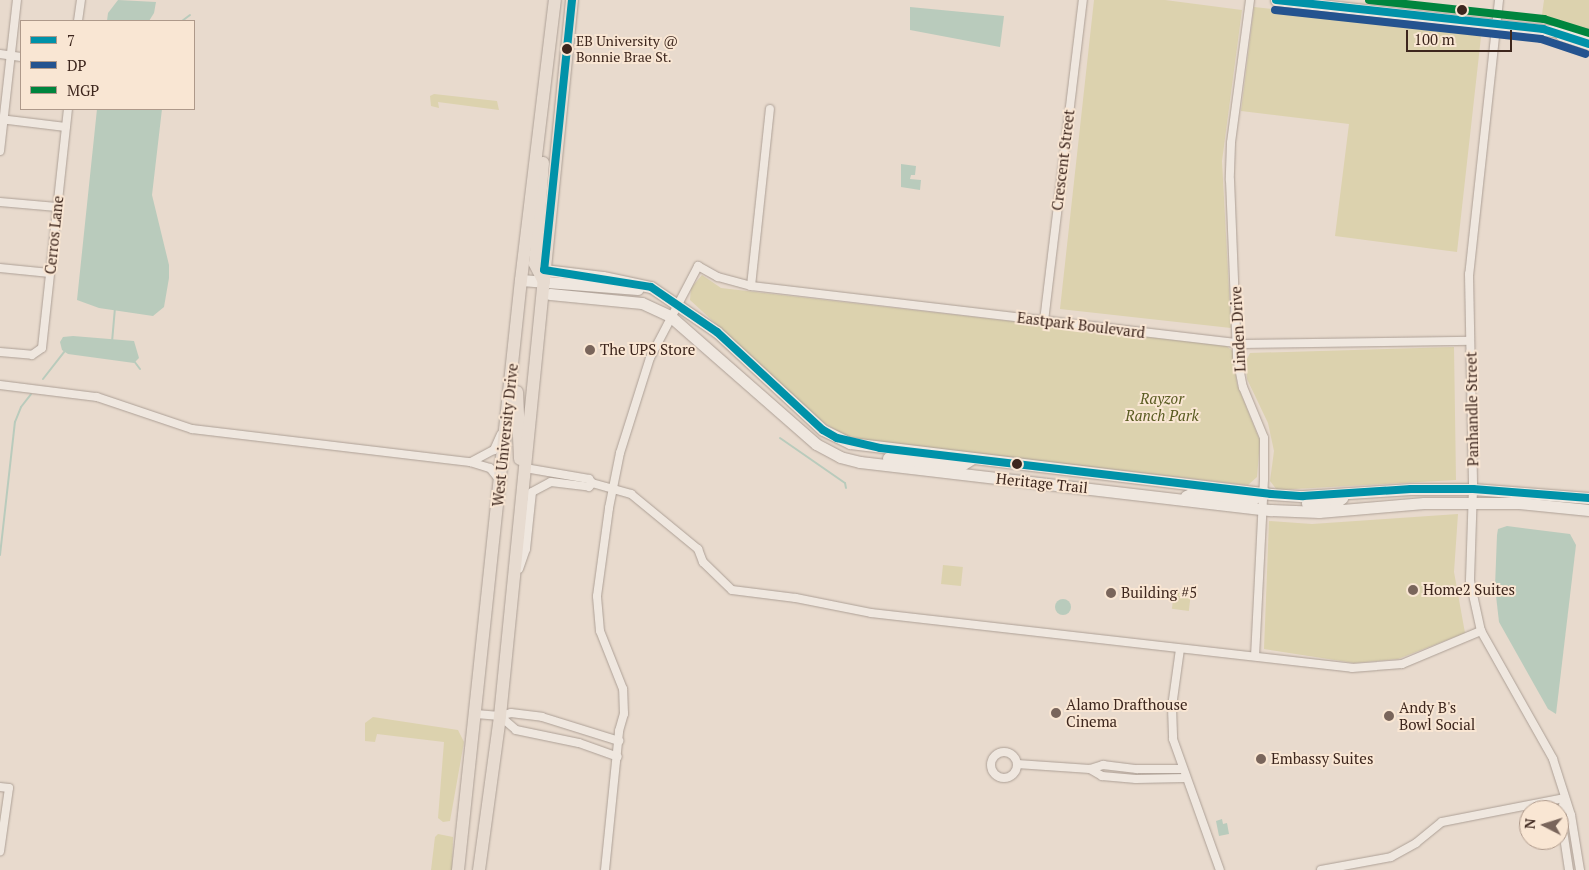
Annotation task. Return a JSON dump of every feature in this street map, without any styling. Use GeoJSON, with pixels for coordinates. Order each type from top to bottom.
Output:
{"type":"FeatureCollection","features":[{"type":"Feature","properties":{"kind":"main road","name":"West University Drive"},"geometry":{"type":"LineString","coordinates":[[458,870],[521,280],[555,0]]}},
{"type":"Feature","properties":{"kind":"main road","name":"West University Drive"},"geometry":{"type":"LineString","coordinates":[[480,868],[500,716],[572,0]]}},
{"type":"Feature","properties":{"kind":"main road"},"geometry":{"type":"LineString","coordinates":[[530,412],[538,402],[550,294],[544,276],[535,264],[543,167],[540,126]]}},
{"type":"Feature","properties":{"kind":"main road"},"geometry":{"type":"LineString","coordinates":[[521,280],[526,297],[516,402],[523,484]]}},
{"type":"Feature","properties":{"kind":"street"},"geometry":{"type":"LineString","coordinates":[[0,151],[2,119],[17,0]]}},
{"type":"Feature","properties":{"kind":"street"},"geometry":{"type":"LineString","coordinates":[[78,20],[81,0]]}},
{"type":"Feature","properties":{"kind":"street","name":"Crescent Street"},"geometry":{"type":"LineString","coordinates":[[1044,321],[1083,0]]}},
{"type":"Feature","properties":{"kind":"street","name":"Linden Drive"},"geometry":{"type":"LineString","coordinates":[[1250,0],[1231,152],[1237,343],[1243,387],[1264,438],[1264,492],[1255,654]]}},
{"type":"Feature","properties":{"kind":"street"},"geometry":{"type":"LineString","coordinates":[[1276,0],[1589,35]]}},
{"type":"Feature","properties":{"kind":"street","name":"Panhandle Street"},"geometry":{"type":"LineString","coordinates":[[1499,0],[1469,274],[1473,489],[1470,580],[1481,631],[1545,740],[1571,815],[1580,870]]}},
{"type":"Feature","properties":{"kind":"street"},"geometry":{"type":"LineString","coordinates":[[1543,29],[1589,44]]}},
{"type":"Feature","properties":{"kind":"street"},"geometry":{"type":"LineString","coordinates":[[0,54],[20,57]]}},
{"type":"Feature","properties":{"kind":"street"},"geometry":{"type":"LineString","coordinates":[[750,286],[770,109]]}},
{"type":"Feature","properties":{"kind":"street","name":"Cerros Lane"},"geometry":{"type":"LineString","coordinates":[[0,352],[32,355],[42,348],[68,110]]}},
{"type":"Feature","properties":{"kind":"street"},"geometry":{"type":"LineString","coordinates":[[2,119],[66,127]]}},
{"type":"Feature","properties":{"kind":"street"},"geometry":{"type":"LineString","coordinates":[[0,202],[57,207]]}},
{"type":"Feature","properties":{"kind":"street","name":"Eastpark Boulevard"},"geometry":{"type":"LineString","coordinates":[[678,303],[698,266],[718,277],[750,286],[1237,343],[1470,341]]}},
{"type":"Feature","properties":{"kind":"street"},"geometry":{"type":"LineString","coordinates":[[0,268],[50,273]]}},
{"type":"Feature","properties":{"kind":"street","name":"Heritage Trail"},"geometry":{"type":"LineString","coordinates":[[521,280],[544,276],[655,290],[678,303],[717,332],[823,430],[836,438],[880,448],[1302,496],[1473,489],[1589,498]]}},
{"type":"Feature","properties":{"kind":"street","name":"Heritage Trail"},"geometry":{"type":"LineString","coordinates":[[550,294],[642,303],[670,316],[816,444],[840,457],[887,467],[1180,498],[1262,509],[1319,512],[1424,503],[1520,503],[1589,510]]}},
{"type":"Feature","properties":{"kind":"street"},"geometry":{"type":"LineString","coordinates":[[606,870],[619,742],[624,714],[623,690],[600,631],[597,596],[612,488],[650,358],[678,303]]}},
{"type":"Feature","properties":{"kind":"street"},"geometry":{"type":"LineString","coordinates":[[0,385],[97,397],[192,429],[470,462],[490,468],[500,480]]}},
{"type":"Feature","properties":{"kind":"street"},"geometry":{"type":"LineString","coordinates":[[470,462],[494,450],[506,421]]}},
{"type":"Feature","properties":{"kind":"street"},"geometry":{"type":"LineString","coordinates":[[888,458],[960,466],[973,458]]}},
{"type":"Feature","properties":{"kind":"street"},"geometry":{"type":"LineString","coordinates":[[525,468],[589,479],[592,483],[612,488],[645,502],[698,549],[703,562],[732,590],[796,598],[871,613],[1180,649],[1255,654],[1371,669],[1402,664],[1481,631]]}},
{"type":"Feature","properties":{"kind":"street"},"geometry":{"type":"LineString","coordinates":[[1079,487],[1081,470]]}},
{"type":"Feature","properties":{"kind":"street"},"geometry":{"type":"LineString","coordinates":[[513,586],[526,549],[532,492],[551,482],[589,487],[592,483]]}},
{"type":"Feature","properties":{"kind":"street"},"geometry":{"type":"LineString","coordinates":[[1180,498],[1195,492],[1253,499],[1264,492]]}},
{"type":"Feature","properties":{"kind":"street"},"geometry":{"type":"LineString","coordinates":[[1262,509],[1271,503],[1335,503],[1350,493]]}},
{"type":"Feature","properties":{"kind":"street"},"geometry":{"type":"LineString","coordinates":[[1180,649],[1172,706],[1173,739],[1217,869]]}},
{"type":"Feature","properties":{"kind":"street"},"geometry":{"type":"LineString","coordinates":[[476,714],[500,716],[511,713],[542,717],[619,742]]}},
{"type":"Feature","properties":{"kind":"street"},"geometry":{"type":"LineString","coordinates":[[500,716],[516,730],[579,742],[618,757]]}},
{"type":"Feature","properties":{"kind":"street"},"geometry":{"type":"LineString","coordinates":[[1017,764],[1010,776],[992,776],[991,756],[1001,752],[1008,753],[1017,764],[1090,769],[1103,765],[1137,769],[1182,769]]}},
{"type":"Feature","properties":{"kind":"street"},"geometry":{"type":"LineString","coordinates":[[1090,769],[1102,776],[1136,779],[1186,778]]}},
{"type":"Feature","properties":{"kind":"street"},"geometry":{"type":"LineString","coordinates":[[0,787],[9,788],[0,851]]}},
{"type":"Feature","properties":{"kind":"street"},"geometry":{"type":"LineString","coordinates":[[1321,870],[1391,857],[1416,843],[1442,822],[1564,798]]}},
{"type":"Feature","properties":{"kind":"street","name":"Panhandle Street"},"geometry":{"type":"LineString","coordinates":[[1564,798],[1561,817],[1569,870]]}},
{"type":"Feature","properties":{"kind":"green space"},"geometry":{"type":"Polygon","coordinates":[[[1094,0],[1165,0],[1242,10],[1222,161],[1231,328],[1060,309],[1094,0]]]}},
{"type":"Feature","properties":{"kind":"green space"},"geometry":{"type":"Polygon","coordinates":[[[1544,0],[1589,0],[1589,29],[1541,22],[1544,0]]]}},
{"type":"Feature","properties":{"kind":"green space"},"geometry":{"type":"Polygon","coordinates":[[[1254,7],[1477,33],[1481,37],[1457,252],[1335,236],[1349,124],[1241,111],[1254,7]]]}},
{"type":"Feature","properties":{"kind":"green space"},"geometry":{"type":"Polygon","coordinates":[[[434,94],[497,101],[499,110],[438,102],[439,108],[431,106],[430,96],[434,94]]]}},
{"type":"Feature","properties":{"kind":"green space","name":"Rayzor Ranch Park"},"geometry":{"type":"Polygon","coordinates":[[[702,275],[721,288],[1226,346],[1233,351],[1237,384],[1260,441],[1257,477],[1248,485],[868,441],[842,434],[823,422],[690,300],[691,288],[702,275]]]}},
{"type":"Feature","properties":{"kind":"green space"},"geometry":{"type":"Polygon","coordinates":[[[1454,347],[1456,480],[1277,490],[1270,481],[1274,451],[1268,423],[1247,379],[1246,361],[1250,353],[1454,347]]]}},
{"type":"Feature","properties":{"kind":"green space"},"geometry":{"type":"Polygon","coordinates":[[[1458,514],[1454,572],[1465,633],[1398,659],[1354,663],[1264,649],[1269,521],[1312,524],[1458,514]]]}},
{"type":"Feature","properties":{"kind":"green space"},"geometry":{"type":"Polygon","coordinates":[[[943,565],[963,567],[961,586],[941,584],[943,565]]]}},
{"type":"Feature","properties":{"kind":"green space"},"geometry":{"type":"Polygon","coordinates":[[[1174,592],[1191,594],[1189,611],[1172,609],[1174,592]]]}},
{"type":"Feature","properties":{"kind":"green space"},"geometry":{"type":"Polygon","coordinates":[[[373,717],[458,730],[464,742],[450,821],[443,822],[438,818],[444,742],[377,734],[375,742],[365,741],[365,723],[373,717]]]}},
{"type":"Feature","properties":{"kind":"green space"},"geometry":{"type":"Polygon","coordinates":[[[438,834],[453,837],[452,870],[431,870],[435,837],[438,834]]]}},
{"type":"Feature","properties":{"kind":"shaded area"},"geometry":{"type":"Polygon","coordinates":[[[118,0],[156,2],[154,13],[150,20],[107,20],[108,13],[118,0]]]}},
{"type":"Feature","properties":{"kind":"shaded area"},"geometry":{"type":"Polygon","coordinates":[[[910,7],[1004,16],[1000,47],[910,30],[910,7]]]}},
{"type":"Feature","properties":{"kind":"shaded area"},"geometry":{"type":"Polygon","coordinates":[[[97,110],[162,110],[152,195],[169,265],[169,278],[164,307],[153,316],[99,308],[77,300],[97,110]]]}},
{"type":"Feature","properties":{"kind":"shaded area"},"geometry":{"type":"Polygon","coordinates":[[[901,164],[916,166],[915,175],[911,175],[910,179],[921,180],[920,190],[901,187],[901,164]]]}},
{"type":"Feature","properties":{"kind":"shaded area"},"geometry":{"type":"Polygon","coordinates":[[[73,336],[134,341],[139,358],[134,363],[68,354],[62,350],[60,342],[63,337],[73,336]]]}},
{"type":"Feature","properties":{"kind":"shaded area"},"geometry":{"type":"Polygon","coordinates":[[[1507,526],[1570,534],[1576,545],[1556,714],[1548,709],[1499,622],[1495,587],[1497,535],[1498,529],[1507,526]]]}},
{"type":"Feature","properties":{"kind":"shaded area"},"geometry":{"type":"Polygon","coordinates":[[[1063,599],[1069,601],[1071,607],[1069,613],[1063,615],[1057,613],[1055,607],[1057,601],[1063,599]]]}},
{"type":"Feature","properties":{"kind":"shaded area"},"geometry":{"type":"Polygon","coordinates":[[[1222,819],[1223,824],[1227,823],[1229,834],[1219,836],[1216,821],[1222,819]]]}},
{"type":"Feature","properties":{"kind":"waterway"},"geometry":{"type":"LineString","coordinates":[[183,20],[190,15]]}},
{"type":"Feature","properties":{"kind":"waterway"},"geometry":{"type":"LineString","coordinates":[[112,342],[115,309]]}},
{"type":"Feature","properties":{"kind":"waterway"},"geometry":{"type":"LineString","coordinates":[[43,379],[65,351]]}},
{"type":"Feature","properties":{"kind":"waterway"},"geometry":{"type":"LineString","coordinates":[[134,361],[140,369]]}},
{"type":"Feature","properties":{"kind":"waterway"},"geometry":{"type":"LineString","coordinates":[[0,555],[15,422],[21,407],[31,394]]}},
{"type":"Feature","properties":{"kind":"waterway"},"geometry":{"type":"LineString","coordinates":[[780,438],[845,483],[846,488]]}},
{"type":"Feature","properties":{"kind":"transit line","name":"7"},"geometry":{"type":"LineString","coordinates":[[572,0],[544,270],[651,287],[717,332],[823,430],[837,438],[880,448],[1271,494],[1303,496],[1411,489],[1473,489],[1589,498]]}},
{"type":"Feature","properties":{"kind":"transit line","name":"7"},"geometry":{"type":"LineString","coordinates":[[1276,0],[1543,29],[1589,44]]}},
{"type":"Feature","properties":{"kind":"transit line","name":"MGP"},"geometry":{"type":"LineString","coordinates":[[1369,0],[1544,19],[1589,33]]}},
{"type":"Feature","properties":{"kind":"transit line","name":"DP"},"geometry":{"type":"LineString","coordinates":[[1275,10],[1541,39],[1586,54]]}},
{"type":"Feature","properties":{"kind":"place","name":"EB University @ Bonnie Brae St."},"geometry":{"type":"Point","coordinates":[567,49]}},
{"type":"Feature","properties":{"kind":"place","name":"The UPS Store"},"geometry":{"type":"Point","coordinates":[590,350]}},
{"type":"Feature","properties":{"kind":"place","name":"Home2 Suites"},"geometry":{"type":"Point","coordinates":[1413,590]}},
{"type":"Feature","properties":{"kind":"place","name":"Building #5"},"geometry":{"type":"Point","coordinates":[1111,593]}},
{"type":"Feature","properties":{"kind":"place","name":"Alamo Drafthouse Cinema"},"geometry":{"type":"Point","coordinates":[1056,713]}},
{"type":"Feature","properties":{"kind":"place","name":"Andy B's Bowl Social"},"geometry":{"type":"Point","coordinates":[1389,716]}},
{"type":"Feature","properties":{"kind":"place","name":"Embassy Suites"},"geometry":{"type":"Point","coordinates":[1261,759]}}]}
